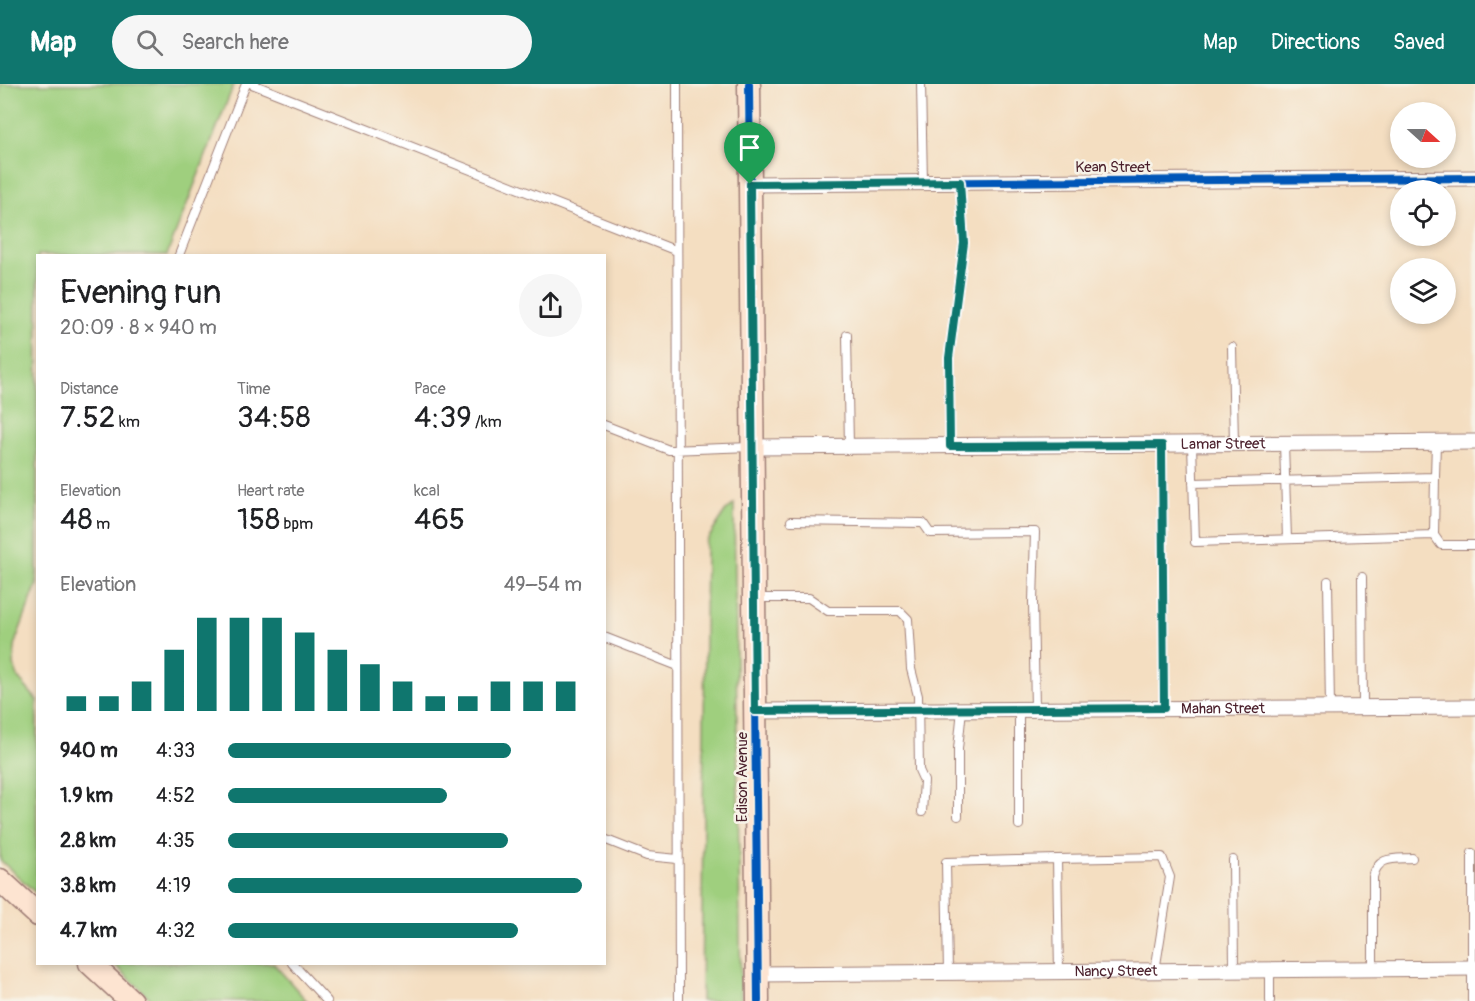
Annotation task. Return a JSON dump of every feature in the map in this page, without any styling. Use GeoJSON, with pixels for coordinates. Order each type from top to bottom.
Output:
{"type":"FeatureCollection","features":[{"type":"Feature","properties":{"kind":"street","name":"Edison Avenue"},"geometry":{"type":"LineString","coordinates":[[749,84],[758,1001]]}},
{"type":"Feature","properties":{"kind":"street","name":"Kean Street"},"geometry":{"type":"LineString","coordinates":[[750,184],[1475,178]]}},
{"type":"Feature","properties":{"kind":"street","name":"Lamar Street"},"geometry":{"type":"LineString","coordinates":[[753,447],[1475,442]]}},
{"type":"Feature","properties":{"kind":"street","name":"Mahan Street"},"geometry":{"type":"LineString","coordinates":[[755,711],[1475,707]]}},
{"type":"Feature","properties":{"kind":"street"},"geometry":{"type":"LineString","coordinates":[[0,880],[36,913]]}},
{"type":"Feature","properties":{"kind":"street"},"geometry":{"type":"LineString","coordinates":[[92,965],[131,1001]]}},
{"type":"Feature","properties":{"kind":"street","name":"Nancy Street"},"geometry":{"type":"LineString","coordinates":[[758,974],[1473,968]]}},
{"type":"Feature","properties":{"kind":"lane"},"geometry":{"type":"LineString","coordinates":[[179,254],[246,84]]}},
{"type":"Feature","properties":{"kind":"lane"},"geometry":{"type":"LineString","coordinates":[[252,84],[677,251]]}},
{"type":"Feature","properties":{"kind":"lane"},"geometry":{"type":"LineString","coordinates":[[677,84],[679,1001]]}},
{"type":"Feature","properties":{"kind":"lane"},"geometry":{"type":"LineString","coordinates":[[921,84],[924,182]]}},
{"type":"Feature","properties":{"kind":"lane"},"geometry":{"type":"LineString","coordinates":[[950,446],[949,358],[964,243],[960,182]]}},
{"type":"Feature","properties":{"kind":"lane"},"geometry":{"type":"LineString","coordinates":[[847,335],[849,447]]}},
{"type":"Feature","properties":{"kind":"lane"},"geometry":{"type":"LineString","coordinates":[[1232,347],[1234,444]]}},
{"type":"Feature","properties":{"kind":"lane"},"geometry":{"type":"LineString","coordinates":[[606,427],[669,450],[753,447]]}},
{"type":"Feature","properties":{"kind":"lane"},"geometry":{"type":"LineString","coordinates":[[1436,442],[1434,535],[1441,545],[1475,545]]}},
{"type":"Feature","properties":{"kind":"lane"},"geometry":{"type":"LineString","coordinates":[[1284,443],[1287,539]]}},
{"type":"Feature","properties":{"kind":"lane"},"geometry":{"type":"LineString","coordinates":[[1192,444],[1195,542],[1434,535]]}},
{"type":"Feature","properties":{"kind":"lane"},"geometry":{"type":"LineString","coordinates":[[1162,445],[1164,708]]}},
{"type":"Feature","properties":{"kind":"lane"},"geometry":{"type":"LineString","coordinates":[[1193,483],[1436,477]]}},
{"type":"Feature","properties":{"kind":"lane"},"geometry":{"type":"LineString","coordinates":[[791,521],[923,523],[930,533],[1035,532],[1033,602],[1035,709]]}},
{"type":"Feature","properties":{"kind":"lane"},"geometry":{"type":"LineString","coordinates":[[1362,577],[1363,707]]}},
{"type":"Feature","properties":{"kind":"lane"},"geometry":{"type":"LineString","coordinates":[[1328,581],[1330,707]]}},
{"type":"Feature","properties":{"kind":"lane"},"geometry":{"type":"LineString","coordinates":[[754,598],[809,598],[828,611],[900,611],[908,619],[911,669],[918,696],[919,770],[924,781],[922,812]]}},
{"type":"Feature","properties":{"kind":"lane"},"geometry":{"type":"LineString","coordinates":[[606,638],[678,666]]}},
{"type":"Feature","properties":{"kind":"lane"},"geometry":{"type":"LineString","coordinates":[[958,816],[958,749],[962,709]]}},
{"type":"Feature","properties":{"kind":"lane"},"geometry":{"type":"LineString","coordinates":[[1019,709],[1019,825]]}},
{"type":"Feature","properties":{"kind":"lane"},"geometry":{"type":"LineString","coordinates":[[606,840],[647,856],[678,859]]}},
{"type":"Feature","properties":{"kind":"lane"},"geometry":{"type":"LineString","coordinates":[[1472,853],[1472,1001]]}},
{"type":"Feature","properties":{"kind":"lane"},"geometry":{"type":"LineString","coordinates":[[948,973],[946,862],[1162,857],[1170,877],[1155,971]]}},
{"type":"Feature","properties":{"kind":"lane"},"geometry":{"type":"LineString","coordinates":[[1373,969],[1373,877],[1376,865],[1384,859],[1412,858]]}},
{"type":"Feature","properties":{"kind":"lane"},"geometry":{"type":"LineString","coordinates":[[1057,859],[1059,972]]}},
{"type":"Feature","properties":{"kind":"lane"},"geometry":{"type":"LineString","coordinates":[[1233,860],[1234,970]]}},
{"type":"Feature","properties":{"kind":"lane"},"geometry":{"type":"LineString","coordinates":[[294,965],[327,1001]]}},
{"type":"Feature","properties":{"kind":"lane"},"geometry":{"type":"LineString","coordinates":[[1270,970],[1270,1001]]}},
{"type":"Feature","properties":{"kind":"green space"},"geometry":{"type":"Polygon","coordinates":[[[0,84],[234,84],[167,254],[36,254],[36,587],[16,640],[13,665],[19,679],[36,699],[36,893],[0,860],[0,84]]]}},
{"type":"Feature","properties":{"kind":"green space"},"geometry":{"type":"Polygon","coordinates":[[[734,504],[741,1001],[701,1001],[706,542],[725,512],[734,504]]]}},
{"type":"Feature","properties":{"kind":"green space"},"geometry":{"type":"Polygon","coordinates":[[[115,965],[275,965],[307,1001],[153,1001],[115,965]]]}},
{"type":"Feature","properties":{"kind":"cycle path"},"geometry":{"type":"LineString","coordinates":[[749,84],[758,1001]]}},
{"type":"Feature","properties":{"kind":"cycle path"},"geometry":{"type":"LineString","coordinates":[[750,184],[1475,178]]}},
{"type":"Feature","properties":{"kind":"route"},"geometry":{"type":"LineString","coordinates":[[960,182],[964,243],[949,358],[950,446],[1162,445],[1164,708],[755,711],[750,184],[960,182]]}}]}
